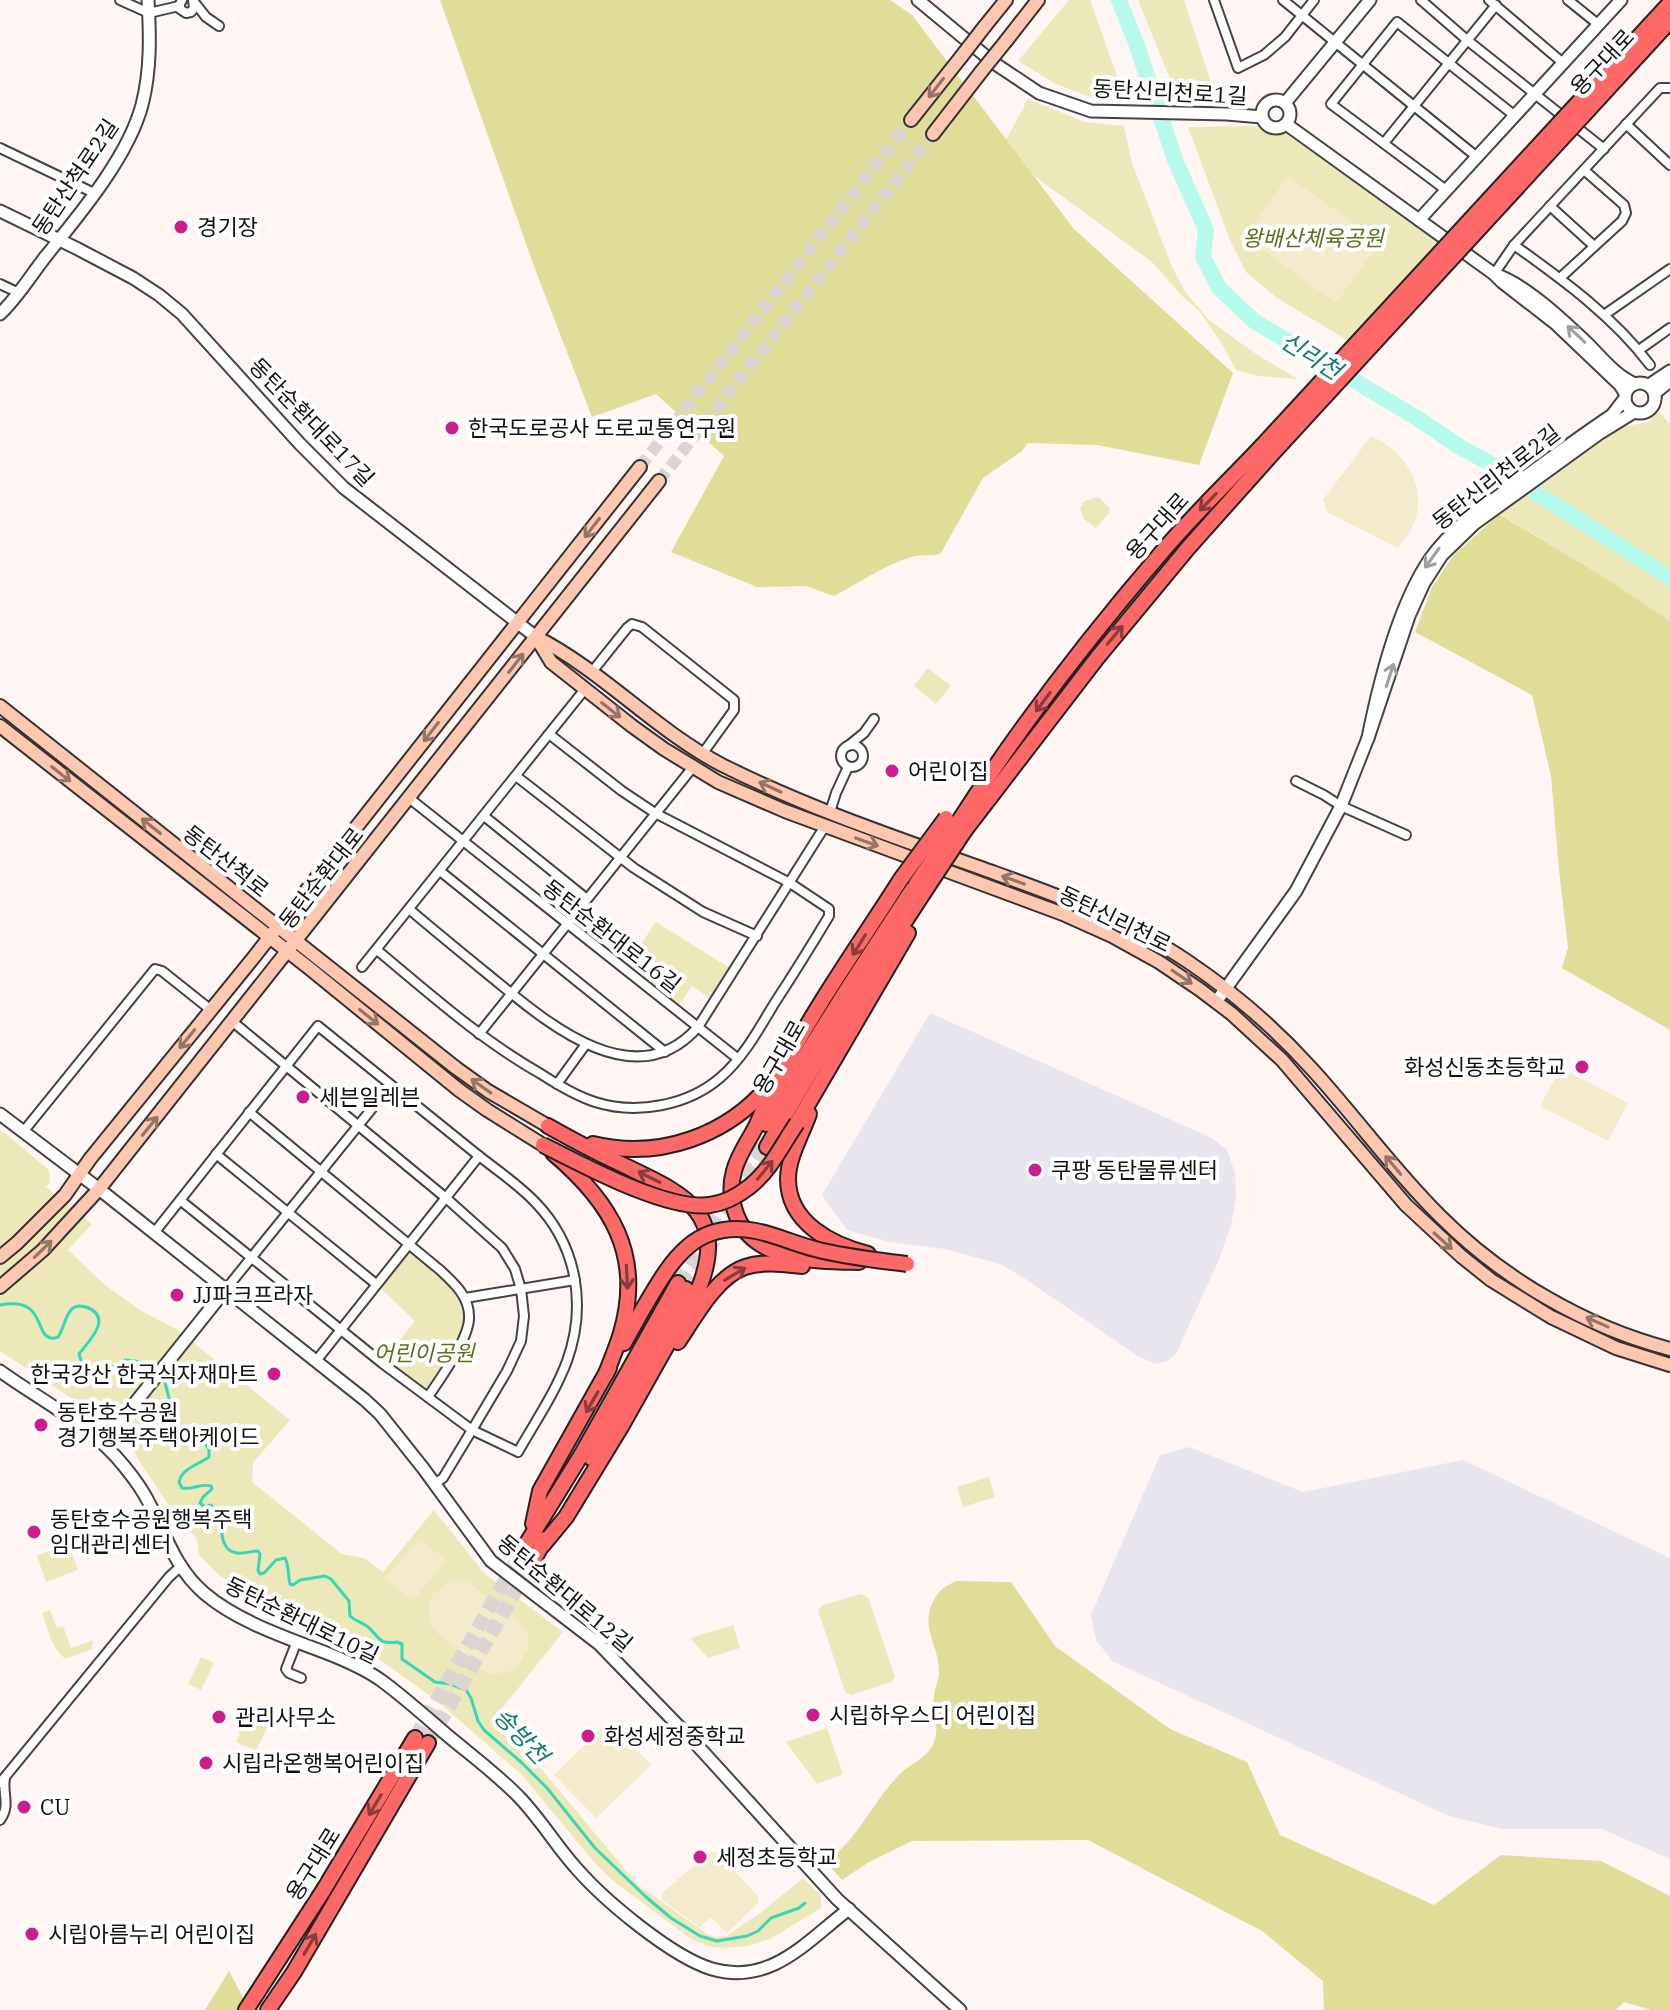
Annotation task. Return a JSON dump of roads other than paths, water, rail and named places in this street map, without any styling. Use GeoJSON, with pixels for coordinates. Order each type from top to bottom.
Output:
{"type":"FeatureCollection","features":[{"type":"Feature","properties":{"kind":"highway","name":"용구대로"},"geometry":{"type":"LineString","coordinates":[[762,1144],[792,1077],[829,1016],[925,888],[960,827],[988,788],[1267,450],[1670,5]]}},
{"type":"Feature","properties":{"kind":"highway","name":"용구대로"},"geometry":{"type":"LineString","coordinates":[[1267,450],[1670,21]]}},
{"type":"Feature","properties":{"kind":"highway"},"geometry":{"type":"LineString","coordinates":[[548,1126],[595,1145],[657,1148],[685,1142],[733,1118],[765,1091],[780,1072],[901,879],[960,827],[988,788]]}},
{"type":"Feature","properties":{"kind":"highway"},"geometry":{"type":"LineString","coordinates":[[543,1145],[664,1199],[688,1205],[711,1205],[738,1195],[765,1172],[797,1123],[925,888]]}},
{"type":"Feature","properties":{"kind":"highway"},"geometry":{"type":"LineString","coordinates":[[780,1072],[735,1168],[732,1196],[736,1215],[745,1230],[758,1242],[797,1259],[907,1264]]}},
{"type":"Feature","properties":{"kind":"highway"},"geometry":{"type":"LineString","coordinates":[[824,1074],[791,1162],[788,1179],[791,1197],[812,1228],[826,1237],[850,1249],[907,1264]]}},
{"type":"Feature","properties":{"kind":"highway"},"geometry":{"type":"LineString","coordinates":[[536,1541],[566,1517],[622,1425],[699,1288],[709,1253],[707,1237],[696,1210],[689,1202],[676,1192],[548,1126]]}},
{"type":"Feature","properties":{"kind":"highway"},"geometry":{"type":"LineString","coordinates":[[543,1145],[599,1199],[615,1226],[626,1256],[629,1282],[627,1306],[606,1374]]}},
{"type":"Feature","properties":{"kind":"highway"},"geometry":{"type":"LineString","coordinates":[[536,1541],[540,1491],[643,1309],[675,1258],[688,1245],[716,1231],[756,1231],[814,1249],[907,1264]]}},
{"type":"Feature","properties":{"kind":"highway"},"geometry":{"type":"LineString","coordinates":[[622,1425],[703,1304],[723,1281],[744,1267],[768,1263],[814,1266],[907,1264]]}},
{"type":"Feature","properties":{"kind":"highway"},"geometry":{"type":"LineString","coordinates":[[526,1559],[682,1286]]}},
{"type":"Feature","properties":{"kind":"highway","name":"용구대로"},"geometry":{"type":"LineString","coordinates":[[246,2010],[421,1741],[294,1972],[268,2010]]}},
{"type":"Feature","properties":{"kind":"main road"},"geometry":{"type":"LineString","coordinates":[[911,120],[1006,0]]}},
{"type":"Feature","properties":{"kind":"main road"},"geometry":{"type":"LineString","coordinates":[[933,134],[1038,0]]}},
{"type":"Feature","properties":{"kind":"main road"},"geometry":{"type":"LineString","coordinates":[[1660,0],[1670,5]]}},
{"type":"Feature","properties":{"kind":"main road","name":"동탄순환대로"},"geometry":{"type":"LineString","coordinates":[[0,1257],[65,1195],[106,1139],[278,927],[640,467]]}},
{"type":"Feature","properties":{"kind":"main road","name":"동탄순환대로"},"geometry":{"type":"LineString","coordinates":[[0,1287],[43,1250],[99,1189],[659,481]]}},
{"type":"Feature","properties":{"kind":"main road","name":"동탄신리천로"},"geometry":{"type":"LineString","coordinates":[[536,637],[561,649],[720,764],[830,812],[1090,908],[1160,944],[1226,989],[1262,1019],[1313,1070],[1420,1196],[1471,1244],[1499,1266],[1572,1311],[1636,1339],[1670,1349]]}},
{"type":"Feature","properties":{"kind":"main road","name":"동탄신리천로"},"geometry":{"type":"LineString","coordinates":[[536,637],[551,662],[632,726],[718,782],[825,826],[1080,921],[1159,962],[1216,1002],[1282,1060],[1406,1205],[1491,1280],[1551,1317],[1616,1348],[1670,1365]]}},
{"type":"Feature","properties":{"kind":"main road","name":"동탄산척로"},"geometry":{"type":"LineString","coordinates":[[0,706],[456,1068],[548,1126]]}},
{"type":"Feature","properties":{"kind":"main road","name":"동탄산척로"},"geometry":{"type":"LineString","coordinates":[[0,726],[459,1090],[543,1145]]}},
{"type":"Feature","properties":{"kind":"main road"},"geometry":{"type":"LineString","coordinates":[[825,826],[830,812]]}},
{"type":"Feature","properties":{"kind":"main road"},"geometry":{"type":"LineString","coordinates":[[240,974],[253,982],[255,993]]}},
{"type":"Feature","properties":{"kind":"main road"},"geometry":{"type":"LineString","coordinates":[[106,1139],[105,1148],[124,1158]]}},
{"type":"Feature","properties":{"kind":"street"},"geometry":{"type":"LineString","coordinates":[[120,0],[149,13],[181,3],[184,12],[193,5],[219,26]]}},
{"type":"Feature","properties":{"kind":"street","name":"동탄산척로2길"},"geometry":{"type":"LineString","coordinates":[[0,314],[94,193],[127,142],[142,104],[150,56],[148,0]]}},
{"type":"Feature","properties":{"kind":"street","name":"동탄신리천로1길"},"geometry":{"type":"LineString","coordinates":[[918,0],[994,63],[1039,93],[1091,111],[1262,117]]}},
{"type":"Feature","properties":{"kind":"street"},"geometry":{"type":"LineString","coordinates":[[1283,0],[1477,157]]}},
{"type":"Feature","properties":{"kind":"street"},"geometry":{"type":"LineString","coordinates":[[1216,1],[1238,68],[1264,55],[1285,37],[1314,0]]}},
{"type":"Feature","properties":{"kind":"street","name":"동탄신리천로1길"},"geometry":{"type":"LineString","coordinates":[[1286,124],[1278,128],[1270,127],[1262,117],[1263,109],[1269,102],[1277,100],[1285,103],[1370,0]]}},
{"type":"Feature","properties":{"kind":"street"},"geometry":{"type":"LineString","coordinates":[[1421,0],[1604,149]]}},
{"type":"Feature","properties":{"kind":"street"},"geometry":{"type":"LineString","coordinates":[[1568,0],[1599,25]]}},
{"type":"Feature","properties":{"kind":"street"},"geometry":{"type":"LineString","coordinates":[[1419,220],[1621,0]]}},
{"type":"Feature","properties":{"kind":"street"},"geometry":{"type":"LineString","coordinates":[[1384,143],[1467,40],[1492,3],[1563,63]]}},
{"type":"Feature","properties":{"kind":"street"},"geometry":{"type":"LineString","coordinates":[[1446,190],[1331,104],[1397,22],[1515,116]]}},
{"type":"Feature","properties":{"kind":"street"},"geometry":{"type":"LineString","coordinates":[[1494,274],[1514,245],[1660,88],[1670,88]]}},
{"type":"Feature","properties":{"kind":"street"},"geometry":{"type":"LineString","coordinates":[[1285,103],[1290,111],[1286,124],[1494,274],[1568,334],[1620,385],[1628,407],[1634,412],[1647,411],[1653,404],[1655,393],[1670,381]]}},
{"type":"Feature","properties":{"kind":"street"},"geometry":{"type":"LineString","coordinates":[[1626,124],[1670,165]]}},
{"type":"Feature","properties":{"kind":"street"},"geometry":{"type":"LineString","coordinates":[[0,148],[94,193]]}},
{"type":"Feature","properties":{"kind":"street"},"geometry":{"type":"LineString","coordinates":[[1560,278],[1622,221],[1626,213],[1624,205],[1584,170]]}},
{"type":"Feature","properties":{"kind":"street"},"geometry":{"type":"LineString","coordinates":[[1550,206],[1594,246]]}},
{"type":"Feature","properties":{"kind":"street","name":"동탄순환대로17길"},"geometry":{"type":"LineString","coordinates":[[0,211],[133,278],[159,295],[182,314],[344,488],[536,637]]}},
{"type":"Feature","properties":{"kind":"street"},"geometry":{"type":"LineString","coordinates":[[1514,245],[1604,315],[1650,365]]}},
{"type":"Feature","properties":{"kind":"street"},"geometry":{"type":"LineString","coordinates":[[1604,315],[1670,269]]}},
{"type":"Feature","properties":{"kind":"street"},"geometry":{"type":"LineString","coordinates":[[1494,274],[1505,277],[1539,301],[1623,379],[1649,385],[1670,371]]}},
{"type":"Feature","properties":{"kind":"street"},"geometry":{"type":"LineString","coordinates":[[0,284],[19,293]]}},
{"type":"Feature","properties":{"kind":"street"},"geometry":{"type":"LineString","coordinates":[[1639,350],[1670,328]]}},
{"type":"Feature","properties":{"kind":"street"},"geometry":{"type":"LineString","coordinates":[[1625,396],[1627,389],[1640,384],[1652,390],[1654,399]]}},
{"type":"Feature","properties":{"kind":"street","name":"동탄신리천로2길"},"geometry":{"type":"LineString","coordinates":[[1216,1002],[1296,891],[1341,806],[1368,738],[1409,616],[1424,583],[1449,548],[1491,506],[1596,430],[1612,415],[1625,396]]}},
{"type":"Feature","properties":{"kind":"street","name":"동탄신리천로2길"},"geometry":{"type":"LineString","coordinates":[[1596,430],[1634,412]]}},
{"type":"Feature","properties":{"kind":"street"},"geometry":{"type":"LineString","coordinates":[[591,673],[627,628],[632,624],[642,627],[734,700],[734,710],[703,753]]}},
{"type":"Feature","properties":{"kind":"street"},"geometry":{"type":"LineString","coordinates":[[362,967],[585,689]]}},
{"type":"Feature","properties":{"kind":"street"},"geometry":{"type":"LineString","coordinates":[[848,767],[861,763],[860,742],[874,719]]}},
{"type":"Feature","properties":{"kind":"street"},"geometry":{"type":"LineString","coordinates":[[848,767],[841,758],[842,751],[864,733]]}},
{"type":"Feature","properties":{"kind":"street"},"geometry":{"type":"LineString","coordinates":[[377,950],[479,1034],[517,1061],[592,1101],[646,1108],[682,1098],[722,1076],[737,1058],[758,1031],[829,916],[829,909],[790,883],[655,813],[549,734]]}},
{"type":"Feature","properties":{"kind":"street"},"geometry":{"type":"LineString","coordinates":[[848,746],[861,750]]}},
{"type":"Feature","properties":{"kind":"street"},"geometry":{"type":"LineString","coordinates":[[479,1034],[693,767]]}},
{"type":"Feature","properties":{"kind":"street"},"geometry":{"type":"LineString","coordinates":[[830,812],[848,767]]}},
{"type":"Feature","properties":{"kind":"street"},"geometry":{"type":"LineString","coordinates":[[516,776],[620,858],[703,912],[757,936]]}},
{"type":"Feature","properties":{"kind":"street"},"geometry":{"type":"LineString","coordinates":[[1296,781],[1341,806],[1406,835]]}},
{"type":"Feature","properties":{"kind":"street","name":"동탄순환대로16길"},"geometry":{"type":"LineString","coordinates":[[409,798],[737,1058]]}},
{"type":"Feature","properties":{"kind":"street"},"geometry":{"type":"LineString","coordinates":[[484,816],[587,899]]}},
{"type":"Feature","properties":{"kind":"street"},"geometry":{"type":"LineString","coordinates":[[409,909],[548,1022],[586,1044],[619,1055],[665,1052],[698,1027],[825,826]]}},
{"type":"Feature","properties":{"kind":"street"},"geometry":{"type":"LineString","coordinates":[[440,871],[665,1052]]}},
{"type":"Feature","properties":{"kind":"street"},"geometry":{"type":"LineString","coordinates":[[23,1132],[155,969],[162,971],[211,1010]]}},
{"type":"Feature","properties":{"kind":"street"},"geometry":{"type":"LineString","coordinates":[[233,1022],[446,1198],[502,1248],[515,1269],[524,1316],[521,1341],[507,1371],[443,1478],[434,1484]]}},
{"type":"Feature","properties":{"kind":"street"},"geometry":{"type":"LineString","coordinates":[[154,1233],[249,1112],[318,1026],[513,1181],[549,1218],[567,1248],[575,1280],[577,1307],[573,1337],[567,1360],[518,1452],[472,1430],[180,1200]]}},
{"type":"Feature","properties":{"kind":"street"},"geometry":{"type":"LineString","coordinates":[[557,1084],[586,1044]]}},
{"type":"Feature","properties":{"kind":"street"},"geometry":{"type":"LineString","coordinates":[[103,1443],[391,1085]]}},
{"type":"Feature","properties":{"kind":"street"},"geometry":{"type":"LineString","coordinates":[[249,1112],[456,1284],[465,1298],[469,1317],[466,1331],[428,1397]]}},
{"type":"Feature","properties":{"kind":"street","name":"동탄순환대로12길"},"geometry":{"type":"LineString","coordinates":[[0,1114],[226,1289],[380,1414],[491,1561],[599,1644],[696,1744],[837,1899],[960,2010]]}},
{"type":"Feature","properties":{"kind":"street"},"geometry":{"type":"LineString","coordinates":[[216,1154],[376,1284]]}},
{"type":"Feature","properties":{"kind":"street"},"geometry":{"type":"LineString","coordinates":[[316,1361],[479,1156]]}},
{"type":"Feature","properties":{"kind":"street"},"geometry":{"type":"LineString","coordinates":[[465,1298],[575,1280]]}},
{"type":"Feature","properties":{"kind":"street","name":"동탄순환대로10길"},"geometry":{"type":"LineString","coordinates":[[0,1371],[73,1419],[103,1443],[147,1499],[180,1567],[202,1592],[248,1621],[359,1667],[382,1681],[512,1790],[576,1868],[610,1902],[673,1949],[700,1965],[743,1973],[793,1955],[849,1909]]}},
{"type":"Feature","properties":{"kind":"street"},"geometry":{"type":"LineString","coordinates":[[0,1820],[6,1810],[3,1780],[180,1567]]}},
{"type":"Feature","properties":{"kind":"street"},"geometry":{"type":"LineString","coordinates":[[297,1641],[286,1669],[301,1678]]}},
{"type":"Feature","properties":{"kind":"waterway","name":"신리천"},"geometry":{"type":"LineString","coordinates":[[1119,0],[1175,160],[1206,230],[1203,257],[1219,288],[1254,321],[1417,418],[1670,578]]}},
{"type":"Feature","properties":{"kind":"waterway","name":"송방천"},"geometry":{"type":"LineString","coordinates":[[0,1305],[25,1306],[32,1311],[46,1335],[53,1338],[58,1337],[73,1308],[86,1307],[94,1311],[99,1323],[79,1354],[87,1370],[98,1374],[125,1360],[151,1363],[159,1369]]}},
{"type":"Feature","properties":{"kind":"waterway","name":"송방천"},"geometry":{"type":"LineString","coordinates":[[163,1375],[169,1398],[168,1427],[171,1434],[201,1438],[209,1449],[209,1457],[187,1470],[179,1482],[182,1488],[211,1486],[212,1489],[200,1503],[205,1507],[211,1505],[220,1514],[222,1538],[227,1548],[237,1553],[258,1551],[260,1574],[276,1560],[285,1558],[290,1584],[293,1585],[300,1580],[325,1576],[331,1579],[349,1601],[350,1616],[366,1625],[383,1641],[402,1644],[402,1659],[435,1682],[466,1690],[484,1730],[547,1788],[595,1848],[671,1918],[700,1936],[717,1941],[747,1936],[758,1931],[771,1918],[805,1903]]}},
{"type":"Feature","properties":{"kind":"tunnel"},"geometry":{"type":"LineString","coordinates":[[640,467],[911,120]]}},
{"type":"Feature","properties":{"kind":"tunnel"},"geometry":{"type":"LineString","coordinates":[[659,481],[933,134]]}},
{"type":"Feature","properties":{"kind":"tunnel"},"geometry":{"type":"LineString","coordinates":[[678,1283],[757,1141]]}},
{"type":"Feature","properties":{"kind":"tunnel"},"geometry":{"type":"LineString","coordinates":[[686,1289],[767,1147]]}},
{"type":"Feature","properties":{"kind":"tunnel"},"geometry":{"type":"LineString","coordinates":[[415,1738],[519,1556]]}},
{"type":"Feature","properties":{"kind":"tunnel"},"geometry":{"type":"LineString","coordinates":[[428,1743],[532,1563]]}},
{"type":"Feature","properties":{"kind":"place","name":"경기장"},"geometry":{"type":"Point","coordinates":[181,227]}},
{"type":"Feature","properties":{"kind":"place","name":"한국도로공사 도로교통연구원"},"geometry":{"type":"Point","coordinates":[452,428]}},
{"type":"Feature","properties":{"kind":"place","name":"어린이집"},"geometry":{"type":"Point","coordinates":[892,771]}},
{"type":"Feature","properties":{"kind":"place","name":"화성신동초등학교"},"geometry":{"type":"Point","coordinates":[1582,1067]}},
{"type":"Feature","properties":{"kind":"place","name":"세븐일레븐"},"geometry":{"type":"Point","coordinates":[303,1097]}},
{"type":"Feature","properties":{"kind":"place","name":"쿠팡 동탄물류센터"},"geometry":{"type":"Point","coordinates":[1035,1170]}},
{"type":"Feature","properties":{"kind":"place","name":"JJ파크프라자"},"geometry":{"type":"Point","coordinates":[177,1295]}},
{"type":"Feature","properties":{"kind":"place","name":"한국강산 한국식자재마트"},"geometry":{"type":"Point","coordinates":[274,1374]}},
{"type":"Feature","properties":{"kind":"place","name":"동탄호수공원 경기행복주택아케이드"},"geometry":{"type":"Point","coordinates":[41,1425]}},
{"type":"Feature","properties":{"kind":"place","name":"동탄호수공원행복주택 임대관리센터"},"geometry":{"type":"Point","coordinates":[34,1532]}},
{"type":"Feature","properties":{"kind":"place","name":"시립하우스디 어린이집"},"geometry":{"type":"Point","coordinates":[813,1715]}},
{"type":"Feature","properties":{"kind":"place","name":"관리사무소"},"geometry":{"type":"Point","coordinates":[219,1717]}},
{"type":"Feature","properties":{"kind":"place","name":"화성세정중학교"},"geometry":{"type":"Point","coordinates":[588,1736]}},
{"type":"Feature","properties":{"kind":"place","name":"시립라온행복어린이집"},"geometry":{"type":"Point","coordinates":[206,1763]}},
{"type":"Feature","properties":{"kind":"place","name":"CU"},"geometry":{"type":"Point","coordinates":[24,1807]}},
{"type":"Feature","properties":{"kind":"place","name":"세정초등학교"},"geometry":{"type":"Point","coordinates":[700,1857]}},
{"type":"Feature","properties":{"kind":"place","name":"시립아름누리 어린이집"},"geometry":{"type":"Point","coordinates":[32,1934]}},
{"type":"Feature","properties":{"kind":"park label","name":"왕배산체육공원"},"geometry":{"type":"Point","coordinates":[1313,238]}},
{"type":"Feature","properties":{"kind":"park label","name":"어린이공원"},"geometry":{"type":"Point","coordinates":[424,1353]}}]}
